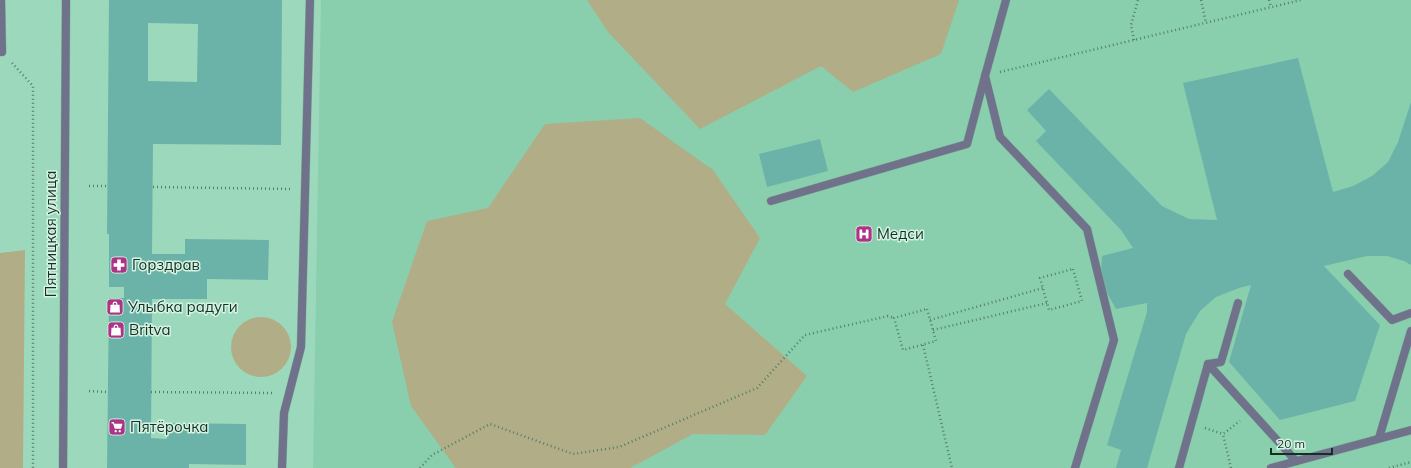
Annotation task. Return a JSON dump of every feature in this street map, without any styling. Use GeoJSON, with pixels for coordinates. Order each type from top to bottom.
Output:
{"type":"FeatureCollection","features":[{"type":"Feature","properties":{"kind":"street"},"geometry":{"type":"LineString","coordinates":[[1,0],[1,52]]}},
{"type":"Feature","properties":{"kind":"street","name":"Пятницкая улица"},"geometry":{"type":"LineString","coordinates":[[64,468],[66,0]]}},
{"type":"Feature","properties":{"kind":"street"},"geometry":{"type":"LineString","coordinates":[[282,468],[284,413],[301,347],[310,0]]}},
{"type":"Feature","properties":{"kind":"street"},"geometry":{"type":"LineString","coordinates":[[771,201],[967,144],[1006,0]]}},
{"type":"Feature","properties":{"kind":"street"},"geometry":{"type":"LineString","coordinates":[[985,76],[1000,137],[1087,228],[1114,340],[1075,468]]}},
{"type":"Feature","properties":{"kind":"street"},"geometry":{"type":"LineString","coordinates":[[1348,274],[1392,320],[1411,314]]}},
{"type":"Feature","properties":{"kind":"street"},"geometry":{"type":"LineString","coordinates":[[1208,364],[1220,362],[1238,303]]}},
{"type":"Feature","properties":{"kind":"street"},"geometry":{"type":"LineString","coordinates":[[1379,438],[1411,331]]}},
{"type":"Feature","properties":{"kind":"street"},"geometry":{"type":"LineString","coordinates":[[1208,364],[1296,461]]}},
{"type":"Feature","properties":{"kind":"street"},"geometry":{"type":"LineString","coordinates":[[1179,468],[1208,364]]}},
{"type":"Feature","properties":{"kind":"street"},"geometry":{"type":"LineString","coordinates":[[1271,468],[1411,430]]}},
{"type":"Feature","properties":{"kind":"path"},"geometry":{"type":"LineString","coordinates":[[1134,40],[1130,25],[1138,0]]}},
{"type":"Feature","properties":{"kind":"path"},"geometry":{"type":"LineString","coordinates":[[1201,0],[1206,23]]}},
{"type":"Feature","properties":{"kind":"path"},"geometry":{"type":"LineString","coordinates":[[1270,0],[1271,7]]}},
{"type":"Feature","properties":{"kind":"path"},"geometry":{"type":"LineString","coordinates":[[985,76],[1301,0]]}},
{"type":"Feature","properties":{"kind":"path"},"geometry":{"type":"LineString","coordinates":[[1,52],[33,86],[33,468]]}},
{"type":"Feature","properties":{"kind":"path"},"geometry":{"type":"LineString","coordinates":[[89,186],[107,186]]}},
{"type":"Feature","properties":{"kind":"path"},"geometry":{"type":"LineString","coordinates":[[153,187],[305,189]]}},
{"type":"Feature","properties":{"kind":"path"},"geometry":{"type":"LineString","coordinates":[[1073,269],[1082,301],[1049,310],[1047,303],[1040,278],[1073,269]]}},
{"type":"Feature","properties":{"kind":"path"},"geometry":{"type":"LineString","coordinates":[[930,320],[1043,288]]}},
{"type":"Feature","properties":{"kind":"path"},"geometry":{"type":"LineString","coordinates":[[932,330],[1047,303]]}},
{"type":"Feature","properties":{"kind":"path"},"geometry":{"type":"LineString","coordinates":[[420,468],[432,455],[490,424],[573,454],[619,447],[757,388],[805,335],[888,316],[894,318],[927,309],[936,341],[903,350],[894,318]]}},
{"type":"Feature","properties":{"kind":"path"},"geometry":{"type":"LineString","coordinates":[[923,345],[952,468]]}},
{"type":"Feature","properties":{"kind":"path"},"geometry":{"type":"LineString","coordinates":[[89,391],[108,392]]}},
{"type":"Feature","properties":{"kind":"path"},"geometry":{"type":"LineString","coordinates":[[151,392],[289,394]]}},
{"type":"Feature","properties":{"kind":"path"},"geometry":{"type":"LineString","coordinates":[[1223,434],[1251,412]]}},
{"type":"Feature","properties":{"kind":"path"},"geometry":{"type":"LineString","coordinates":[[1191,424],[1223,434]]}},
{"type":"Feature","properties":{"kind":"path"},"geometry":{"type":"LineString","coordinates":[[1223,434],[1231,468]]}},
{"type":"Feature","properties":{"kind":"path"},"geometry":{"type":"LineString","coordinates":[[1389,468],[1411,462]]}},
{"type":"Feature","properties":{"kind":"shaded area","name":"Медси"},"geometry":{"type":"Polygon","coordinates":[[[321,0],[1411,0],[1411,468],[313,468],[321,0]]]}},
{"type":"Feature","properties":{"kind":"shaded area"},"geometry":{"type":"Polygon","coordinates":[[[587,0],[959,0],[941,54],[853,92],[821,66],[700,129],[608,32],[587,0]]]}},
{"type":"Feature","properties":{"kind":"shaded area"},"geometry":{"type":"Polygon","coordinates":[[[640,118],[713,170],[760,238],[725,304],[807,376],[765,435],[693,434],[630,468],[454,468],[455,467],[411,406],[392,322],[427,221],[488,208],[545,124],[640,118]]]}},
{"type":"Feature","properties":{"kind":"shaded area"},"geometry":{"type":"Polygon","coordinates":[[[25,250],[23,468],[0,468],[0,253],[25,250]]]}},
{"type":"Feature","properties":{"kind":"shaded area"},"geometry":{"type":"Polygon","coordinates":[[[255,317],[267,317],[283,325],[289,335],[291,347],[289,359],[283,369],[267,377],[255,377],[239,369],[231,353],[231,341],[239,325],[255,317]]]}},
{"type":"Feature","properties":{"kind":"building"},"geometry":{"type":"Polygon","coordinates":[[[109,0],[282,0],[281,145],[153,144],[152,254],[185,254],[185,239],[269,240],[268,280],[207,279],[207,299],[152,299],[151,438],[167,439],[167,423],[246,424],[246,465],[189,464],[189,468],[107,468],[109,298],[124,298],[124,287],[109,287],[109,234],[107,234],[109,0]],[[148,23],[148,81],[197,82],[198,24],[148,23]]]}},
{"type":"Feature","properties":{"kind":"building"},"geometry":{"type":"Polygon","coordinates":[[[1298,58],[1333,192],[1353,186],[1372,176],[1388,162],[1398,142],[1411,102],[1411,265],[1404,261],[1387,256],[1367,256],[1324,266],[1380,325],[1355,401],[1280,420],[1229,362],[1251,285],[1239,288],[1216,297],[1200,311],[1186,334],[1147,468],[1116,468],[1121,450],[1107,445],[1147,312],[1147,303],[1116,309],[1106,291],[1101,271],[1102,256],[1133,248],[1121,230],[1036,141],[1046,131],[1027,110],[1049,89],[1162,206],[1189,219],[1217,220],[1183,83],[1298,58]]]}},
{"type":"Feature","properties":{"kind":"building"},"geometry":{"type":"Polygon","coordinates":[[[820,139],[828,171],[767,187],[759,154],[820,139]]]}},
{"type":"Feature","properties":{"kind":"place","name":"Медси"},"geometry":{"type":"Point","coordinates":[864,234]}},
{"type":"Feature","properties":{"kind":"place","name":"Горздрав"},"geometry":{"type":"Point","coordinates":[119,265]}},
{"type":"Feature","properties":{"kind":"place","name":"Улыбка радуги"},"geometry":{"type":"Point","coordinates":[115,307]}},
{"type":"Feature","properties":{"kind":"place","name":"Britva"},"geometry":{"type":"Point","coordinates":[116,330]}},
{"type":"Feature","properties":{"kind":"place","name":"Пятёрочка"},"geometry":{"type":"Point","coordinates":[117,427]}}]}
